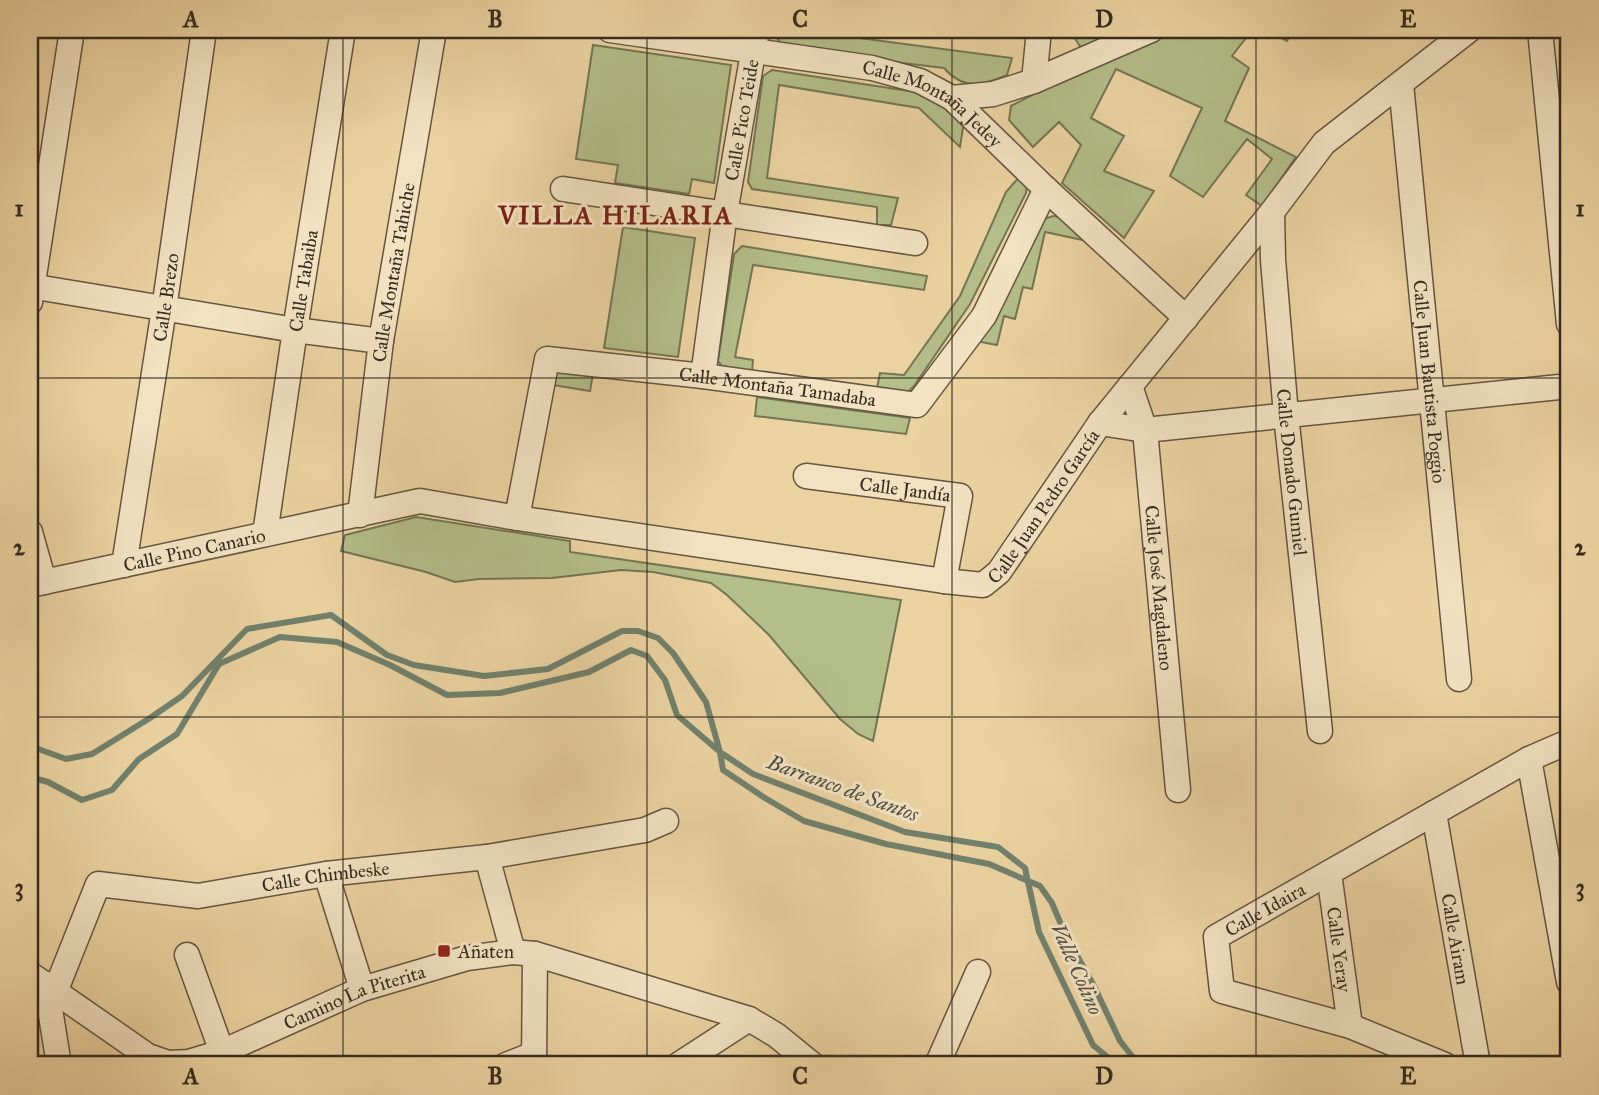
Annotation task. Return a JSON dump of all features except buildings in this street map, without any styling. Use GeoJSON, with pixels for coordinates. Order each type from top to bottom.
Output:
{"type":"FeatureCollection","features":[{"type":"Feature","properties":{"kind":"street"},"geometry":{"type":"LineString","coordinates":[[72,30],[30,291],[381,341]]}},
{"type":"Feature","properties":{"kind":"street","name":"Calle Brezo"},"geometry":{"type":"LineString","coordinates":[[124,565],[204,30]]}},
{"type":"Feature","properties":{"kind":"street","name":"Calle Tabaiba"},"geometry":{"type":"LineString","coordinates":[[265,534],[343,30]]}},
{"type":"Feature","properties":{"kind":"street","name":"Calle Montaña Tahiche"},"geometry":{"type":"LineString","coordinates":[[360,515],[381,341],[434,30]]}},
{"type":"Feature","properties":{"kind":"street","name":"Calle Montaña Jedey"},"geometry":{"type":"LineString","coordinates":[[610,30],[756,40],[920,81],[952,98],[1186,318]]}},
{"type":"Feature","properties":{"kind":"street"},"geometry":{"type":"LineString","coordinates":[[1034,82],[1039,30]]}},
{"type":"Feature","properties":{"kind":"street"},"geometry":{"type":"LineString","coordinates":[[952,98],[993,94],[1034,82],[1151,30]]}},
{"type":"Feature","properties":{"kind":"street","name":"Calle Juan Pedro García"},"geometry":{"type":"LineString","coordinates":[[360,515],[420,501],[517,518],[944,581],[983,584],[999,572],[1100,423],[1272,212],[1324,143],[1469,30]]}},
{"type":"Feature","properties":{"kind":"street"},"geometry":{"type":"LineString","coordinates":[[1540,30],[1569,324]]}},
{"type":"Feature","properties":{"kind":"street","name":"Calle Pico Teide"},"geometry":{"type":"LineString","coordinates":[[703,376],[725,213],[756,40]]}},
{"type":"Feature","properties":{"kind":"street","name":"Calle Juan Bautista Poggio"},"geometry":{"type":"LineString","coordinates":[[1401,84],[1459,679]]}},
{"type":"Feature","properties":{"kind":"street","name":"Calle Montaña Tamadaba"},"geometry":{"type":"LineString","coordinates":[[517,518],[547,359],[703,376],[917,405],[984,316],[1046,189]]}},
{"type":"Feature","properties":{"kind":"street"},"geometry":{"type":"LineString","coordinates":[[563,190],[915,243]]}},
{"type":"Feature","properties":{"kind":"street","name":"Calle Donado Gumiel"},"geometry":{"type":"LineString","coordinates":[[1272,212],[1273,260],[1286,415],[1320,731]]}},
{"type":"Feature","properties":{"kind":"street","name":"Calle José Magdaleno"},"geometry":{"type":"LineString","coordinates":[[1130,386],[1145,430],[1178,790]]}},
{"type":"Feature","properties":{"kind":"street"},"geometry":{"type":"LineString","coordinates":[[1100,423],[1145,430],[1569,386]]}},
{"type":"Feature","properties":{"kind":"street","name":"Calle Jandía"},"geometry":{"type":"LineString","coordinates":[[806,476],[960,496],[944,581]]}},
{"type":"Feature","properties":{"kind":"street","name":"Calle Pino Canario"},"geometry":{"type":"LineString","coordinates":[[37,584],[360,515]]}},
{"type":"Feature","properties":{"kind":"street"},"geometry":{"type":"LineString","coordinates":[[30,532],[37,584]]}},
{"type":"Feature","properties":{"kind":"street","name":"Calle Idaira"},"geometry":{"type":"LineString","coordinates":[[1445,1065],[1350,1026],[1222,991],[1216,937],[1529,759],[1561,745],[1569,745]]}},
{"type":"Feature","properties":{"kind":"street"},"geometry":{"type":"LineString","coordinates":[[1529,759],[1569,982]]}},
{"type":"Feature","properties":{"kind":"street","name":"Calle Airam"},"geometry":{"type":"LineString","coordinates":[[1434,813],[1478,1065]]}},
{"type":"Feature","properties":{"kind":"street","name":"Calle Chimbeske"},"geometry":{"type":"LineString","coordinates":[[44,983],[99,884],[198,895],[326,874],[487,857],[645,831],[666,821]]}},
{"type":"Feature","properties":{"kind":"street"},"geometry":{"type":"LineString","coordinates":[[487,857],[524,953],[534,1060],[506,1065]]}},
{"type":"Feature","properties":{"kind":"street","name":"Calle Yeray"},"geometry":{"type":"LineString","coordinates":[[1329,873],[1350,1026]]}},
{"type":"Feature","properties":{"kind":"street"},"geometry":{"type":"LineString","coordinates":[[326,874],[362,989]]}},
{"type":"Feature","properties":{"kind":"street","name":"Camino La Piterita"},"geometry":{"type":"LineString","coordinates":[[44,983],[148,1056],[168,1063],[189,1062],[223,1058],[362,989],[467,958],[524,953],[749,1019],[776,1035],[813,1065]]}},
{"type":"Feature","properties":{"kind":"street"},"geometry":{"type":"LineString","coordinates":[[187,955],[223,1058]]}},
{"type":"Feature","properties":{"kind":"street"},"geometry":{"type":"LineString","coordinates":[[937,1065],[978,972]]}},
{"type":"Feature","properties":{"kind":"street"},"geometry":{"type":"LineString","coordinates":[[44,983],[59,1065]]}},
{"type":"Feature","properties":{"kind":"street"},"geometry":{"type":"LineString","coordinates":[[678,1065],[749,1019]]}},
{"type":"Feature","properties":{"kind":"green space"},"geometry":{"type":"Polygon","coordinates":[[[773,30],[798,30],[1012,58],[1007,75],[989,82],[973,84],[958,80],[944,68],[781,44],[773,30]]]}},
{"type":"Feature","properties":{"kind":"green space"},"geometry":{"type":"Polygon","coordinates":[[[1074,30],[1123,30],[1081,48],[1074,37],[1074,30]]]}},
{"type":"Feature","properties":{"kind":"green space"},"geometry":{"type":"Polygon","coordinates":[[[1172,30],[1292,30],[1287,41],[1269,32],[1267,38],[1249,34],[1232,56],[1249,68],[1225,121],[1296,157],[1262,206],[1246,195],[1272,159],[1247,139],[1203,197],[1170,176],[1202,108],[1116,69],[1091,118],[1124,136],[1104,171],[1154,191],[1124,238],[1062,183],[1081,145],[1059,122],[1033,147],[1009,120],[1011,106],[1067,77],[1172,30]]]}},
{"type":"Feature","properties":{"kind":"green space"},"geometry":{"type":"Polygon","coordinates":[[[593,45],[731,65],[714,183],[692,179],[689,194],[615,183],[618,165],[576,159],[593,45]]]}},
{"type":"Feature","properties":{"kind":"green space"},"geometry":{"type":"Polygon","coordinates":[[[772,70],[915,92],[935,100],[964,121],[960,147],[919,108],[779,85],[767,178],[898,198],[891,225],[877,225],[877,207],[752,189],[748,182],[763,76],[772,70]]]}},
{"type":"Feature","properties":{"kind":"green space"},"geometry":{"type":"Polygon","coordinates":[[[1020,176],[1027,182],[1026,193],[970,304],[907,393],[877,388],[880,373],[904,375],[960,296],[1006,192],[1020,176]]]}},
{"type":"Feature","properties":{"kind":"green space"},"geometry":{"type":"Polygon","coordinates":[[[1060,217],[1087,241],[1045,232],[1032,289],[1023,287],[1015,319],[1004,316],[997,345],[976,341],[1044,219],[1060,217]]]}},
{"type":"Feature","properties":{"kind":"green space"},"geometry":{"type":"Polygon","coordinates":[[[623,227],[695,238],[678,357],[604,348],[623,227]]]}},
{"type":"Feature","properties":{"kind":"green space"},"geometry":{"type":"Polygon","coordinates":[[[742,246],[927,276],[924,290],[753,265],[735,357],[753,360],[752,372],[725,370],[718,361],[734,254],[742,246]]]}},
{"type":"Feature","properties":{"kind":"green space"},"geometry":{"type":"Polygon","coordinates":[[[556,368],[593,374],[590,391],[553,385],[556,368]]]}},
{"type":"Feature","properties":{"kind":"green space"},"geometry":{"type":"Polygon","coordinates":[[[757,397],[910,418],[906,434],[755,416],[757,397]]]}},
{"type":"Feature","properties":{"kind":"green space"},"geometry":{"type":"Polygon","coordinates":[[[416,517],[570,541],[570,552],[901,600],[873,741],[858,734],[840,719],[769,635],[711,583],[653,572],[621,570],[552,578],[455,582],[341,551],[345,535],[416,517]]]}},
{"type":"Feature","properties":{"kind":"waterway","name":"Valle Colino"},"geometry":{"type":"LineString","coordinates":[[30,746],[66,759],[92,754],[182,696],[247,629],[331,615],[387,655],[414,665],[484,676],[548,669],[622,631],[638,631],[658,638],[673,653],[706,702],[723,770],[765,798],[804,821],[886,844],[989,864],[1040,886],[1052,903],[1120,1041],[1139,1065]]}},
{"type":"Feature","properties":{"kind":"waterway","name":"Barranco de Santos"},"geometry":{"type":"LineString","coordinates":[[30,777],[48,782],[82,800],[112,790],[139,759],[177,734],[219,664],[280,637],[337,642],[390,665],[447,695],[500,693],[589,672],[631,650],[647,656],[665,680],[677,715],[720,752],[753,774],[905,832],[998,847],[1025,868],[1039,932],[1093,1045],[1117,1065]]}},
{"type":"Feature","properties":{"kind":"waterway"},"geometry":{"type":"LineString","coordinates":[[1326,1065],[1359,1060],[1375,1065]]}},
{"type":"Feature","properties":{"kind":"place","name":"Añaten"},"geometry":{"type":"Point","coordinates":[444,951]}},
{"type":"Feature","properties":{"kind":"district","name":"VILLA HILARIA"},"geometry":{"type":"Point","coordinates":[616,215]}}]}
